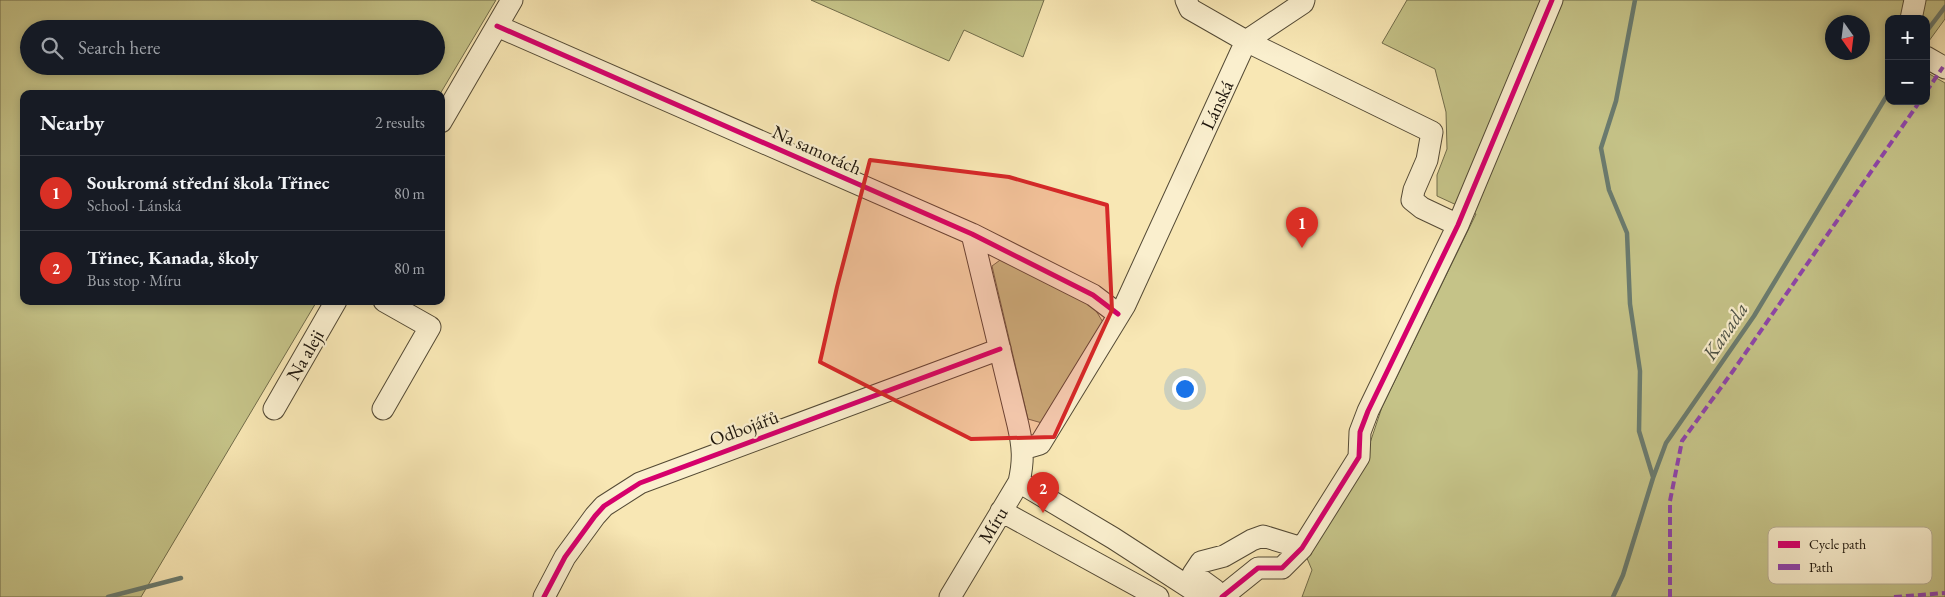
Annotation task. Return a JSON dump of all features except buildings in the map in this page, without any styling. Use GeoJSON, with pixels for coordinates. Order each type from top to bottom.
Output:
{"type":"FeatureCollection","features":[{"type":"Feature","properties":{"kind":"street"},"geometry":{"type":"LineString","coordinates":[[445,115],[512,0]]}},
{"type":"Feature","properties":{"kind":"street"},"geometry":{"type":"LineString","coordinates":[[1186,0],[1190,9],[1202,7],[1246,42],[1266,50],[1432,132],[1428,160],[1414,190],[1412,200],[1422,208],[1458,225]]}},
{"type":"Feature","properties":{"kind":"street"},"geometry":{"type":"LineString","coordinates":[[1246,42],[1303,3],[1304,0]]}},
{"type":"Feature","properties":{"kind":"street"},"geometry":{"type":"LineString","coordinates":[[1217,597],[1258,568],[1282,568],[1302,548],[1359,457],[1360,432],[1368,411],[1458,225],[1552,0]]}},
{"type":"Feature","properties":{"kind":"street"},"geometry":{"type":"LineString","coordinates":[[1912,15],[1915,0]]}},
{"type":"Feature","properties":{"kind":"street","name":"Na samotách"},"geometry":{"type":"LineString","coordinates":[[497,26],[972,234],[1093,295],[1118,314]]}},
{"type":"Feature","properties":{"kind":"street","name":"Lánská"},"geometry":{"type":"LineString","coordinates":[[1023,449],[1040,444],[1125,304],[1246,42]]}},
{"type":"Feature","properties":{"kind":"street"},"geometry":{"type":"LineString","coordinates":[[1930,59],[1945,68]]}},
{"type":"Feature","properties":{"kind":"street"},"geometry":{"type":"LineString","coordinates":[[972,234],[1023,449]]}},
{"type":"Feature","properties":{"kind":"street","name":"Na aleji"},"geometry":{"type":"LineString","coordinates":[[274,409],[334,305]]}},
{"type":"Feature","properties":{"kind":"street"},"geometry":{"type":"LineString","coordinates":[[383,409],[430,328],[391,305]]}},
{"type":"Feature","properties":{"kind":"street","name":"Odbojářů"},"geometry":{"type":"LineString","coordinates":[[544,597],[565,557],[595,516],[604,506],[640,483],[1000,350]]}},
{"type":"Feature","properties":{"kind":"street","name":"Míru"},"geometry":{"type":"LineString","coordinates":[[950,597],[1019,482],[1023,464],[1023,449]]}},
{"type":"Feature","properties":{"kind":"street"},"geometry":{"type":"LineString","coordinates":[[1019,482],[1217,597]]}},
{"type":"Feature","properties":{"kind":"street"},"geometry":{"type":"LineString","coordinates":[[1001,511],[1158,597]]}},
{"type":"Feature","properties":{"kind":"street"},"geometry":{"type":"LineString","coordinates":[[1217,597],[1193,574],[1201,562],[1224,556],[1263,536],[1302,548]]}},
{"type":"Feature","properties":{"kind":"highlighted area"},"geometry":{"type":"Polygon","coordinates":[[[870,160],[1009,177],[1107,205],[1112,310],[1054,437],[971,439],[820,362],[837,287],[870,160]]]}},
{"type":"Feature","properties":{"kind":"shaded area"},"geometry":{"type":"Polygon","coordinates":[[[0,0],[496,0],[442,90],[20,90],[20,305],[315,305],[141,597],[0,597],[0,0]]]}},
{"type":"Feature","properties":{"kind":"shaded area"},"geometry":{"type":"Polygon","coordinates":[[[811,0],[1044,0],[1023,57],[964,30],[949,61],[811,0]]]}},
{"type":"Feature","properties":{"kind":"shaded area"},"geometry":{"type":"Polygon","coordinates":[[[1407,0],[1945,0],[1945,19],[1930,40],[1930,15],[1885,15],[1885,105],[1930,105],[1930,74],[1945,83],[1945,597],[1302,597],[1312,570],[1306,556],[1365,458],[1382,407],[1476,214],[1437,196],[1437,175],[1447,149],[1446,112],[1435,69],[1382,43],[1407,0]]]}},
{"type":"Feature","properties":{"kind":"shaded area"},"geometry":{"type":"Polygon","coordinates":[[[1007,255],[1089,299],[1104,324],[1042,423],[1028,419],[992,266],[1007,255]]]}},
{"type":"Feature","properties":{"kind":"waterway"},"geometry":{"type":"LineString","coordinates":[[1635,0],[1616,101],[1601,148],[1609,190],[1627,233],[1630,304],[1640,371],[1639,431],[1653,477]]}},
{"type":"Feature","properties":{"kind":"waterway","name":"Kanada"},"geometry":{"type":"LineString","coordinates":[[1930,27],[1945,7]]}},
{"type":"Feature","properties":{"kind":"waterway","name":"Kanada"},"geometry":{"type":"LineString","coordinates":[[1613,597],[1623,575],[1653,478],[1666,443],[1754,316],[1885,99]]}},
{"type":"Feature","properties":{"kind":"waterway"},"geometry":{"type":"LineString","coordinates":[[108,597],[181,578]]}},
{"type":"Feature","properties":{"kind":"marked path"},"geometry":{"type":"LineString","coordinates":[[1930,86],[1943,67]]}},
{"type":"Feature","properties":{"kind":"marked path"},"geometry":{"type":"LineString","coordinates":[[1670,597],[1670,501],[1682,441],[1733,371],[1917,105]]}},
{"type":"Feature","properties":{"kind":"marked path"},"geometry":{"type":"LineString","coordinates":[[1894,597],[1945,593]]}},
{"type":"Feature","properties":{"kind":"cycle path"},"geometry":{"type":"LineString","coordinates":[[1222,597],[1258,568],[1282,568],[1302,548],[1359,457],[1360,432],[1368,411],[1458,225],[1552,0]]}},
{"type":"Feature","properties":{"kind":"cycle path"},"geometry":{"type":"LineString","coordinates":[[497,26],[972,234],[1093,295],[1118,314]]}},
{"type":"Feature","properties":{"kind":"cycle path"},"geometry":{"type":"LineString","coordinates":[[544,597],[565,557],[595,516],[604,506],[640,483],[1000,349]]}},
{"type":"Feature","properties":{"kind":"place","name":"Soukromá střední škola Třinec"},"geometry":{"type":"Point","coordinates":[1302,248]}},
{"type":"Feature","properties":{"kind":"place","name":"Třinec, Kanada, školy"},"geometry":{"type":"Point","coordinates":[1043,513]}}]}
